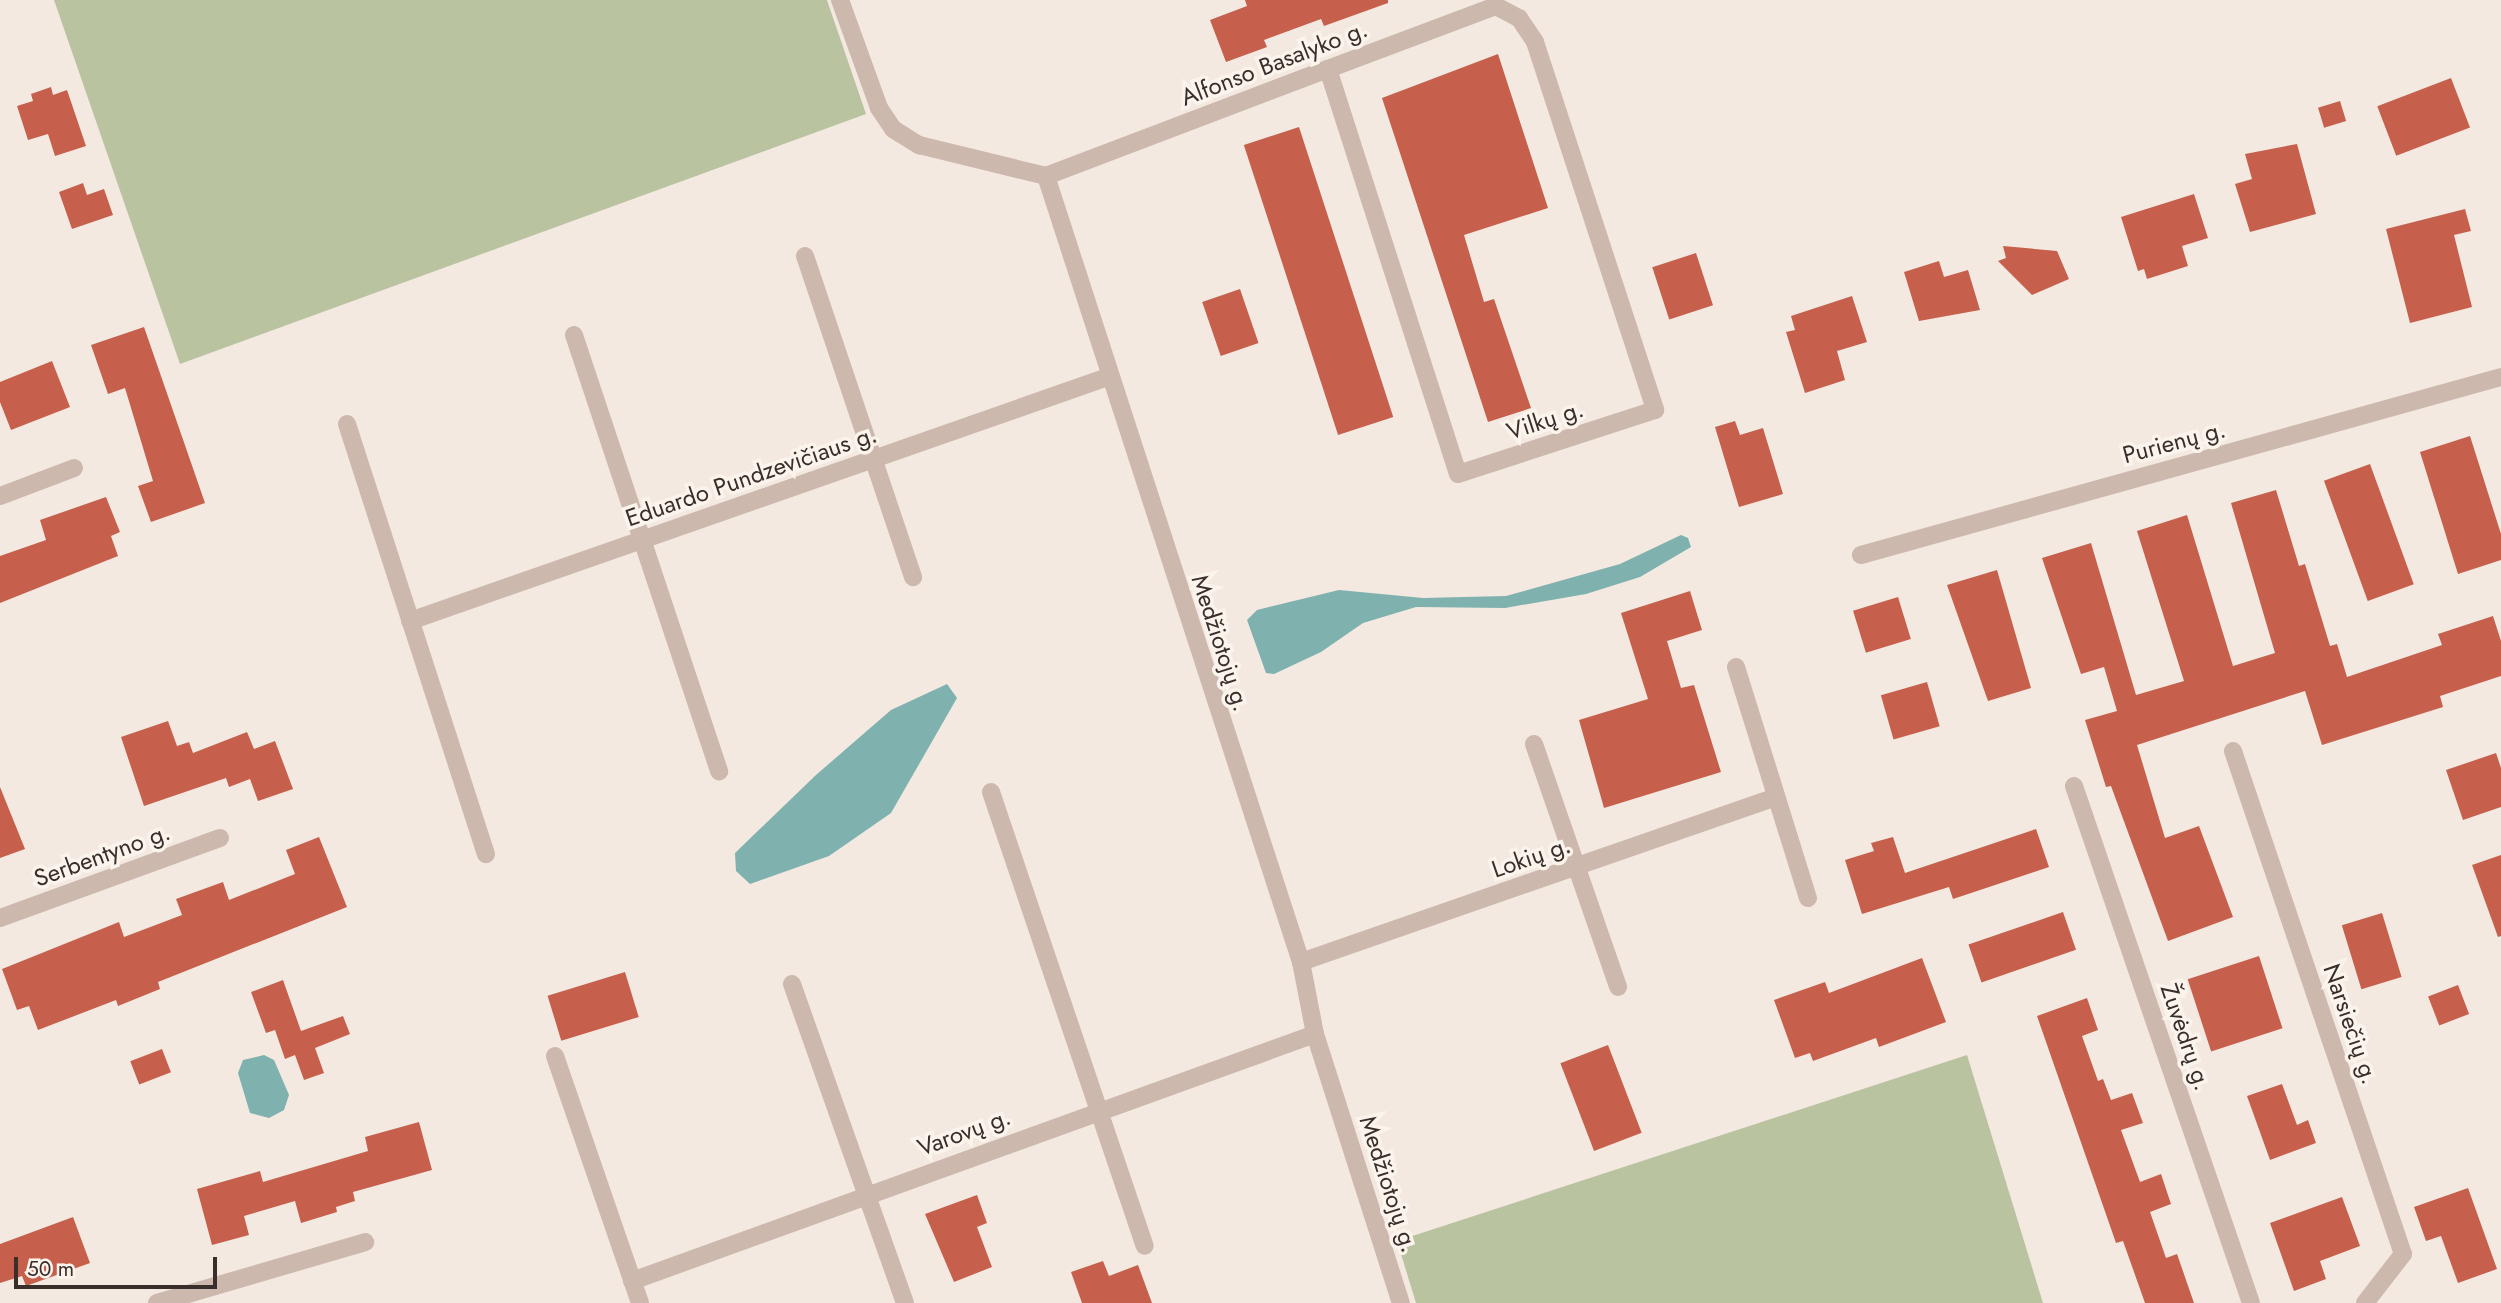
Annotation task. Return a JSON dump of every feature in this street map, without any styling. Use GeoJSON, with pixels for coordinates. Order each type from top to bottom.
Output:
{"type":"FeatureCollection","features":[{"type":"Feature","properties":{"kind":"street"},"geometry":{"type":"LineString","coordinates":[[840,0],[878,108],[893,129],[919,145],[1046,176]]}},
{"type":"Feature","properties":{"kind":"street","name":"Alfonso Basalyko g."},"geometry":{"type":"LineString","coordinates":[[1046,176],[1496,6],[1519,18]]}},
{"type":"Feature","properties":{"kind":"street","name":"Vilkų g."},"geometry":{"type":"LineString","coordinates":[[1328,69],[1458,474],[1655,410],[1535,41],[1519,18]]}},
{"type":"Feature","properties":{"kind":"street","name":"Medžiotojų g."},"geometry":{"type":"LineString","coordinates":[[1046,176],[1108,377],[1301,962],[1315,1034],[1401,1303]]}},
{"type":"Feature","properties":{"kind":"street"},"geometry":{"type":"LineString","coordinates":[[805,256],[913,577]]}},
{"type":"Feature","properties":{"kind":"street"},"geometry":{"type":"LineString","coordinates":[[574,335],[719,772]]}},
{"type":"Feature","properties":{"kind":"street","name":"Eduardo Pundzevičiaus g."},"geometry":{"type":"LineString","coordinates":[[410,621],[1108,377]]}},
{"type":"Feature","properties":{"kind":"street","name":"Purienų g."},"geometry":{"type":"LineString","coordinates":[[1861,555],[2501,377]]}},
{"type":"Feature","properties":{"kind":"street"},"geometry":{"type":"LineString","coordinates":[[347,424],[486,854]]}},
{"type":"Feature","properties":{"kind":"street"},"geometry":{"type":"LineString","coordinates":[[0,496],[75,468]]}},
{"type":"Feature","properties":{"kind":"street"},"geometry":{"type":"LineString","coordinates":[[1736,667],[1808,898]]}},
{"type":"Feature","properties":{"kind":"street"},"geometry":{"type":"LineString","coordinates":[[1534,744],[1618,986]]}},
{"type":"Feature","properties":{"kind":"street","name":"Narsiečių g."},"geometry":{"type":"LineString","coordinates":[[2233,751],[2403,1254],[2365,1303]]}},
{"type":"Feature","properties":{"kind":"street","name":"Žuvėdrų g."},"geometry":{"type":"LineString","coordinates":[[2074,786],[2251,1303]]}},
{"type":"Feature","properties":{"kind":"street"},"geometry":{"type":"LineString","coordinates":[[991,792],[1146,1246]]}},
{"type":"Feature","properties":{"kind":"street","name":"Lokių g."},"geometry":{"type":"LineString","coordinates":[[1301,962],[1776,797]]}},
{"type":"Feature","properties":{"kind":"street","name":"Serbentyno g."},"geometry":{"type":"LineString","coordinates":[[0,918],[220,838]]}},
{"type":"Feature","properties":{"kind":"street"},"geometry":{"type":"LineString","coordinates":[[792,984],[905,1303]]}},
{"type":"Feature","properties":{"kind":"street","name":"Varovų g."},"geometry":{"type":"LineString","coordinates":[[632,1281],[866,1193],[1315,1034]]}},
{"type":"Feature","properties":{"kind":"street"},"geometry":{"type":"LineString","coordinates":[[555,1056],[640,1303]]}},
{"type":"Feature","properties":{"kind":"street"},"geometry":{"type":"LineString","coordinates":[[157,1303],[365,1242]]}},
{"type":"Feature","properties":{"kind":"green space"},"geometry":{"type":"Polygon","coordinates":[[[54,0],[827,0],[866,114],[180,364],[54,0]]]}},
{"type":"Feature","properties":{"kind":"green space"},"geometry":{"type":"Polygon","coordinates":[[[1967,1055],[2043,1303],[1416,1303],[1397,1241],[1967,1055]]]}},
{"type":"Feature","properties":{"kind":"water"},"geometry":{"type":"Polygon","coordinates":[[[1681,535],[1688,538],[1691,547],[1640,577],[1586,594],[1505,608],[1416,607],[1363,623],[1321,652],[1274,674],[1266,673],[1247,620],[1257,610],[1339,590],[1423,598],[1506,596],[1620,564],[1681,535]]]}},
{"type":"Feature","properties":{"kind":"water"},"geometry":{"type":"Polygon","coordinates":[[[947,684],[957,698],[891,813],[829,856],[750,884],[736,871],[735,853],[816,775],[891,710],[947,684]]]}},
{"type":"Feature","properties":{"kind":"water"},"geometry":{"type":"Polygon","coordinates":[[[264,1055],[274,1060],[289,1095],[284,1110],[269,1118],[250,1113],[238,1073],[243,1060],[264,1055]]]}},
{"type":"Feature","properties":{"kind":"building"},"geometry":{"type":"Polygon","coordinates":[[[1245,0],[1388,0],[1388,3],[1324,26],[1321,19],[1264,40],[1267,47],[1226,62],[1210,20],[1247,6],[1245,0]]]}},
{"type":"Feature","properties":{"kind":"building"},"geometry":{"type":"Polygon","coordinates":[[[1498,54],[1548,208],[1464,235],[1484,302],[1494,299],[1531,408],[1488,422],[1382,98],[1498,54]]]}},
{"type":"Feature","properties":{"kind":"building"},"geometry":{"type":"Polygon","coordinates":[[[2451,78],[2470,127],[2396,156],[2377,106],[2451,78]]]}},
{"type":"Feature","properties":{"kind":"building"},"geometry":{"type":"Polygon","coordinates":[[[51,87],[53,95],[67,90],[86,146],[55,156],[48,134],[28,140],[17,106],[33,101],[31,94],[51,87]]]}},
{"type":"Feature","properties":{"kind":"building"},"geometry":{"type":"Polygon","coordinates":[[[2340,101],[2346,121],[2324,128],[2318,108],[2340,101]]]}},
{"type":"Feature","properties":{"kind":"building"},"geometry":{"type":"Polygon","coordinates":[[[1299,127],[1393,417],[1338,435],[1244,145],[1299,127]]]}},
{"type":"Feature","properties":{"kind":"building"},"geometry":{"type":"Polygon","coordinates":[[[2297,144],[2316,214],[2250,232],[2235,184],[2252,179],[2245,154],[2297,144]]]}},
{"type":"Feature","properties":{"kind":"building"},"geometry":{"type":"Polygon","coordinates":[[[83,183],[87,195],[104,189],[113,215],[72,229],[59,192],[83,183]]]}},
{"type":"Feature","properties":{"kind":"building"},"geometry":{"type":"Polygon","coordinates":[[[2194,194],[2208,238],[2182,246],[2188,266],[2147,279],[2144,269],[2138,271],[2121,217],[2194,194]]]}},
{"type":"Feature","properties":{"kind":"building"},"geometry":{"type":"Polygon","coordinates":[[[2465,209],[2471,231],[2454,235],[2472,307],[2410,323],[2386,229],[2465,209]]]}},
{"type":"Feature","properties":{"kind":"building"},"geometry":{"type":"Polygon","coordinates":[[[2003,246],[2057,251],[2069,279],[2032,295],[1998,261],[2006,258],[2003,246]]]}},
{"type":"Feature","properties":{"kind":"building"},"geometry":{"type":"Polygon","coordinates":[[[1696,253],[1713,305],[1669,320],[1652,267],[1696,253]]]}},
{"type":"Feature","properties":{"kind":"building"},"geometry":{"type":"Polygon","coordinates":[[[1939,261],[1944,277],[1968,270],[1980,310],[1919,321],[1904,272],[1939,261]]]}},
{"type":"Feature","properties":{"kind":"building"},"geometry":{"type":"Polygon","coordinates":[[[1240,289],[1259,343],[1221,356],[1202,302],[1240,289]]]}},
{"type":"Feature","properties":{"kind":"building"},"geometry":{"type":"Polygon","coordinates":[[[1852,296],[1867,342],[1837,351],[1845,380],[1805,393],[1786,332],[1795,330],[1791,316],[1852,296]]]}},
{"type":"Feature","properties":{"kind":"building"},"geometry":{"type":"Polygon","coordinates":[[[144,327],[205,503],[151,522],[138,486],[153,481],[125,388],[108,394],[91,345],[144,327]]]}},
{"type":"Feature","properties":{"kind":"building"},"geometry":{"type":"Polygon","coordinates":[[[52,361],[70,407],[11,430],[0,402],[0,382],[52,361]]]}},
{"type":"Feature","properties":{"kind":"building"},"geometry":{"type":"Polygon","coordinates":[[[1735,421],[1740,435],[1763,428],[1783,494],[1739,507],[1715,427],[1735,421]]]}},
{"type":"Feature","properties":{"kind":"building"},"geometry":{"type":"Polygon","coordinates":[[[2470,436],[2501,534],[2501,560],[2458,574],[2420,452],[2470,436]]]}},
{"type":"Feature","properties":{"kind":"building"},"geometry":{"type":"Polygon","coordinates":[[[2370,464],[2414,584],[2368,601],[2324,481],[2370,464]]]}},
{"type":"Feature","properties":{"kind":"building"},"geometry":{"type":"Polygon","coordinates":[[[2276,490],[2299,566],[2305,564],[2330,646],[2337,644],[2347,677],[2442,645],[2438,634],[2493,616],[2501,641],[2501,676],[2440,696],[2443,707],[2322,745],[2305,691],[2137,745],[2165,838],[2199,826],[2233,917],[2168,941],[2111,786],[2106,787],[2085,720],[2117,711],[2104,667],[2081,674],[2042,558],[2091,543],[2136,695],[2184,681],[2137,531],[2187,515],[2233,666],[2275,653],[2231,503],[2276,490]]]}},
{"type":"Feature","properties":{"kind":"building"},"geometry":{"type":"Polygon","coordinates":[[[106,497],[120,532],[111,536],[118,556],[0,603],[0,556],[46,540],[40,520],[106,497]]]}},
{"type":"Feature","properties":{"kind":"building"},"geometry":{"type":"Polygon","coordinates":[[[1997,570],[2031,688],[1988,701],[1947,585],[1997,570]]]}},
{"type":"Feature","properties":{"kind":"building"},"geometry":{"type":"Polygon","coordinates":[[[1690,591],[1702,630],[1667,641],[1681,688],[1694,685],[1721,772],[1604,808],[1579,720],[1648,699],[1621,613],[1690,591]]]}},
{"type":"Feature","properties":{"kind":"building"},"geometry":{"type":"Polygon","coordinates":[[[1898,597],[1911,639],[1866,653],[1853,611],[1898,597]]]}},
{"type":"Feature","properties":{"kind":"building"},"geometry":{"type":"Polygon","coordinates":[[[1927,682],[1940,726],[1894,739],[1881,695],[1927,682]]]}},
{"type":"Feature","properties":{"kind":"building"},"geometry":{"type":"Polygon","coordinates":[[[168,721],[177,746],[189,742],[193,753],[247,732],[254,749],[275,741],[293,789],[258,801],[250,779],[229,787],[226,778],[144,806],[121,737],[168,721]]]}},
{"type":"Feature","properties":{"kind":"building"},"geometry":{"type":"Polygon","coordinates":[[[2496,753],[2501,768],[2501,807],[2463,820],[2446,770],[2496,753]]]}},
{"type":"Feature","properties":{"kind":"building"},"geometry":{"type":"Polygon","coordinates":[[[0,787],[25,849],[0,858],[0,787]]]}},
{"type":"Feature","properties":{"kind":"building"},"geometry":{"type":"Polygon","coordinates":[[[2036,829],[2049,867],[1953,899],[1949,887],[1862,914],[1845,860],[1874,851],[1871,843],[1893,837],[1905,873],[2036,829]]]}},
{"type":"Feature","properties":{"kind":"building"},"geometry":{"type":"Polygon","coordinates":[[[319,837],[347,907],[158,982],[160,989],[118,1006],[116,1000],[38,1030],[29,1006],[17,1010],[2,969],[119,922],[124,937],[182,915],[176,899],[223,882],[229,900],[295,874],[286,850],[319,837]]]}},
{"type":"Feature","properties":{"kind":"building"},"geometry":{"type":"Polygon","coordinates":[[[2501,855],[2501,936],[2498,937],[2472,865],[2501,855]]]}},
{"type":"Feature","properties":{"kind":"building"},"geometry":{"type":"Polygon","coordinates":[[[2063,912],[2076,950],[1981,982],[1968,945],[2063,912]]]}},
{"type":"Feature","properties":{"kind":"building"},"geometry":{"type":"Polygon","coordinates":[[[2382,913],[2402,977],[2361,989],[2342,925],[2382,913]]]}},
{"type":"Feature","properties":{"kind":"building"},"geometry":{"type":"Polygon","coordinates":[[[2259,956],[2282,1028],[2211,1051],[2188,979],[2259,956]]]}},
{"type":"Feature","properties":{"kind":"building"},"geometry":{"type":"Polygon","coordinates":[[[1922,958],[1946,1022],[1879,1047],[1876,1038],[1813,1061],[1810,1053],[1795,1058],[1774,1000],[1825,982],[1829,993],[1922,958]]]}},
{"type":"Feature","properties":{"kind":"building"},"geometry":{"type":"Polygon","coordinates":[[[625,972],[639,1017],[561,1041],[548,996],[625,972]]]}},
{"type":"Feature","properties":{"kind":"building"},"geometry":{"type":"Polygon","coordinates":[[[283,980],[301,1031],[343,1016],[350,1034],[315,1048],[324,1073],[304,1080],[295,1055],[285,1059],[275,1030],[266,1033],[251,992],[283,980]]]}},
{"type":"Feature","properties":{"kind":"building"},"geometry":{"type":"Polygon","coordinates":[[[2458,985],[2469,1014],[2439,1025],[2428,996],[2458,985]]]}},
{"type":"Feature","properties":{"kind":"building"},"geometry":{"type":"Polygon","coordinates":[[[2087,998],[2098,1030],[2082,1036],[2098,1081],[2103,1079],[2111,1100],[2132,1093],[2143,1123],[2121,1130],[2140,1182],[2161,1174],[2171,1204],[2150,1212],[2166,1258],[2177,1254],[2194,1303],[2145,1303],[2123,1241],[2116,1243],[2037,1016],[2087,998]]]}},
{"type":"Feature","properties":{"kind":"building"},"geometry":{"type":"Polygon","coordinates":[[[1608,1045],[1642,1133],[1594,1151],[1560,1063],[1608,1045]]]}},
{"type":"Feature","properties":{"kind":"building"},"geometry":{"type":"Polygon","coordinates":[[[162,1049],[171,1072],[139,1085],[130,1061],[162,1049]]]}},
{"type":"Feature","properties":{"kind":"building"},"geometry":{"type":"Polygon","coordinates":[[[2282,1084],[2297,1125],[2308,1120],[2316,1143],[2270,1160],[2247,1096],[2282,1084]]]}},
{"type":"Feature","properties":{"kind":"building"},"geometry":{"type":"Polygon","coordinates":[[[419,1122],[432,1170],[353,1192],[355,1201],[336,1207],[337,1212],[301,1223],[295,1201],[244,1216],[249,1235],[212,1245],[197,1189],[260,1171],[263,1182],[368,1151],[365,1137],[419,1122]]]}},
{"type":"Feature","properties":{"kind":"building"},"geometry":{"type":"Polygon","coordinates":[[[2468,1188],[2497,1269],[2458,1283],[2441,1236],[2426,1241],[2414,1207],[2468,1188]]]}},
{"type":"Feature","properties":{"kind":"building"},"geometry":{"type":"Polygon","coordinates":[[[977,1195],[987,1223],[977,1227],[992,1267],[954,1282],[925,1214],[977,1195]]]}},
{"type":"Feature","properties":{"kind":"building"},"geometry":{"type":"Polygon","coordinates":[[[2342,1197],[2360,1246],[2320,1261],[2326,1279],[2294,1291],[2270,1223],[2342,1197]]]}},
{"type":"Feature","properties":{"kind":"building"},"geometry":{"type":"Polygon","coordinates":[[[73,1217],[90,1263],[26,1286],[22,1276],[0,1283],[0,1244],[73,1217]]]}},
{"type":"Feature","properties":{"kind":"building"},"geometry":{"type":"Polygon","coordinates":[[[1103,1261],[1109,1276],[1138,1265],[1152,1303],[1082,1303],[1071,1272],[1103,1261]]]}}]}
